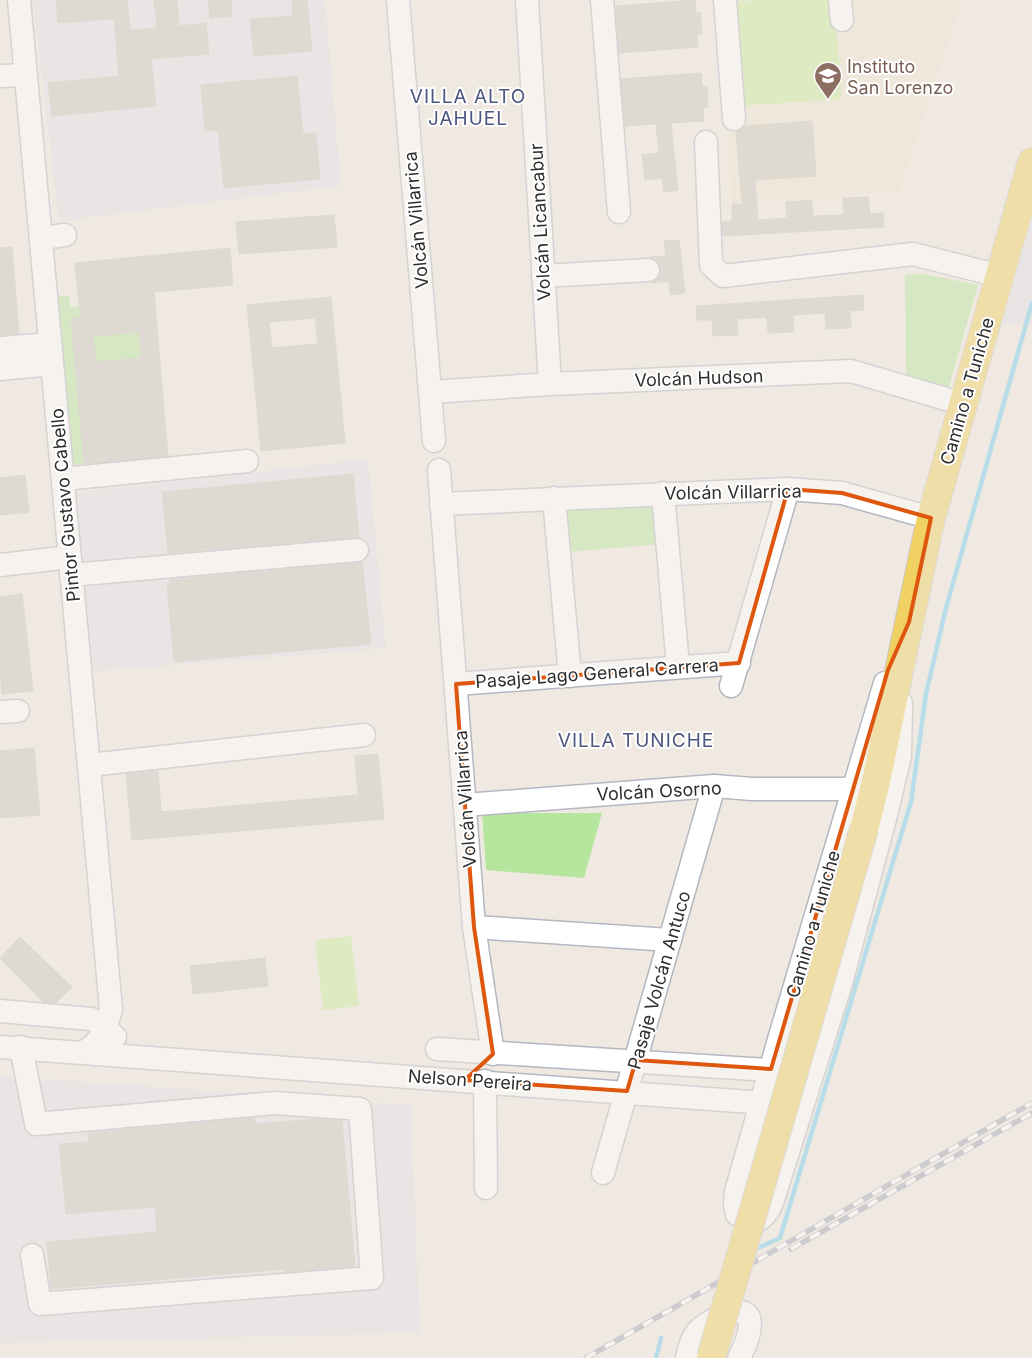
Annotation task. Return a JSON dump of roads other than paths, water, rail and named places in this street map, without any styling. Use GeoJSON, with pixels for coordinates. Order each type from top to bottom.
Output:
{"type":"FeatureCollection","features":[{"type":"Feature","properties":{"kind":"main road","name":"Camino a Tuniche"},"geometry":{"type":"LineString","coordinates":[[711,1358],[864,829],[930,518],[1032,162]]}},
{"type":"Feature","properties":{"kind":"street","name":"Pintor Gustavo Cabello"},"geometry":{"type":"LineString","coordinates":[[19,0],[89,765],[108,1018]]}},
{"type":"Feature","properties":{"kind":"street","name":"Volcán Villarrica"},"geometry":{"type":"LineString","coordinates":[[398,0],[434,441]]}},
{"type":"Feature","properties":{"kind":"street","name":"Volcán Licancabur"},"geometry":{"type":"LineString","coordinates":[[527,0],[550,384]]}},
{"type":"Feature","properties":{"kind":"street"},"geometry":{"type":"LineString","coordinates":[[602,0],[619,212]]}},
{"type":"Feature","properties":{"kind":"street"},"geometry":{"type":"LineString","coordinates":[[725,0],[734,119]]}},
{"type":"Feature","properties":{"kind":"street"},"geometry":{"type":"LineString","coordinates":[[0,76],[26,75]]}},
{"type":"Feature","properties":{"kind":"street"},"geometry":{"type":"LineString","coordinates":[[706,142],[710,265],[723,276],[913,254],[1000,276]]}},
{"type":"Feature","properties":{"kind":"street"},"geometry":{"type":"LineString","coordinates":[[41,238],[65,235]]}},
{"type":"Feature","properties":{"kind":"street"},"geometry":{"type":"LineString","coordinates":[[543,276],[648,270]]}},
{"type":"Feature","properties":{"kind":"street"},"geometry":{"type":"LineString","coordinates":[[0,348],[51,354]]}},
{"type":"Feature","properties":{"kind":"street"},"geometry":{"type":"LineString","coordinates":[[0,369],[51,354]]}},
{"type":"Feature","properties":{"kind":"street","name":"Volcán Hudson"},"geometry":{"type":"LineString","coordinates":[[431,392],[550,384],[851,371],[963,404]]}},
{"type":"Feature","properties":{"kind":"street"},"geometry":{"type":"LineString","coordinates":[[63,479],[247,461]]}},
{"type":"Feature","properties":{"kind":"street","name":"Volcán Villarrica"},"geometry":{"type":"LineString","coordinates":[[439,470],[474,927],[493,1054]]}},
{"type":"Feature","properties":{"kind":"street","name":"Volcán Villarrica"},"geometry":{"type":"LineString","coordinates":[[441,504],[788,489],[842,493],[930,518]]}},
{"type":"Feature","properties":{"kind":"street","name":"Pasaje Lago General Carrera"},"geometry":{"type":"LineString","coordinates":[[731,686],[788,489]]}},
{"type":"Feature","properties":{"kind":"street"},"geometry":{"type":"LineString","coordinates":[[663,493],[678,666]]}},
{"type":"Feature","properties":{"kind":"street"},"geometry":{"type":"LineString","coordinates":[[554,498],[570,676]]}},
{"type":"Feature","properties":{"kind":"street"},"geometry":{"type":"LineString","coordinates":[[0,565],[71,566],[357,550]]}},
{"type":"Feature","properties":{"kind":"street","name":"Camino a Tuniche"},"geometry":{"type":"LineString","coordinates":[[903,651],[900,756],[841,983],[772,1203],[763,1219],[758,1222],[745,1220],[737,1214],[735,1205],[771,1069],[888,670],[909,622]]}},
{"type":"Feature","properties":{"kind":"street","name":"Pasaje Lago General Carrera"},"geometry":{"type":"LineString","coordinates":[[456,684],[678,666],[739,663]]}},
{"type":"Feature","properties":{"kind":"street"},"geometry":{"type":"LineString","coordinates":[[89,765],[364,735]]}},
{"type":"Feature","properties":{"kind":"street","name":"Volcán Osorno"},"geometry":{"type":"LineString","coordinates":[[465,805],[714,786],[752,789],[853,789]]}},
{"type":"Feature","properties":{"kind":"street","name":"Pasaje Volcán Antuco"},"geometry":{"type":"LineString","coordinates":[[604,1173],[714,786]]}},
{"type":"Feature","properties":{"kind":"street"},"geometry":{"type":"LineString","coordinates":[[474,927],[670,940]]}},
{"type":"Feature","properties":{"kind":"street"},"geometry":{"type":"LineString","coordinates":[[0,1011],[90,1019],[108,1018]]}},
{"type":"Feature","properties":{"kind":"street"},"geometry":{"type":"LineString","coordinates":[[0,1015],[3,1030],[0,1037]]}},
{"type":"Feature","properties":{"kind":"street"},"geometry":{"type":"LineString","coordinates":[[32,1255],[40,1304],[372,1278],[360,1109],[274,1103],[36,1124],[20,1047],[33,1040],[32,1033],[42,1015]]}},
{"type":"Feature","properties":{"kind":"street"},"geometry":{"type":"LineString","coordinates":[[83,1052],[98,1042],[108,1018]]}},
{"type":"Feature","properties":{"kind":"street"},"geometry":{"type":"LineString","coordinates":[[108,1018],[121,1044],[137,1055]]}},
{"type":"Feature","properties":{"kind":"street","name":"Nelson Pereira"},"geometry":{"type":"LineString","coordinates":[[20,1047],[627,1091],[803,1106]]}},
{"type":"Feature","properties":{"kind":"street","name":"Nelson Pereira"},"geometry":{"type":"LineString","coordinates":[[437,1049],[493,1054],[636,1060],[771,1069],[813,1075]]}},
{"type":"Feature","properties":{"kind":"street"},"geometry":{"type":"LineString","coordinates":[[486,1188],[475,1081],[493,1054]]}},
{"type":"Feature","properties":{"kind":"street"},"geometry":{"type":"LineString","coordinates":[[687,1358],[691,1343],[701,1328],[735,1311],[743,1312],[751,1326],[749,1338],[739,1358]]}},
{"type":"Feature","properties":{"kind":"waterway"},"geometry":{"type":"LineString","coordinates":[[758,1248],[780,1238],[911,802],[926,694],[946,608],[1032,303]]}},
{"type":"Feature","properties":{"kind":"waterway"},"geometry":{"type":"LineString","coordinates":[[656,1358],[661,1338]]}},
{"type":"Feature","properties":{"kind":"railway"},"geometry":{"type":"LineString","coordinates":[[586,1358],[1032,1103]]}},
{"type":"Feature","properties":{"kind":"railway"},"geometry":{"type":"LineString","coordinates":[[791,1249],[1032,1113]]}},
{"type":"Feature","properties":{"kind":"place","name":"Instituto San Lorenzo"},"geometry":{"type":"Point","coordinates":[828,100]}},
{"type":"Feature","properties":{"kind":"district","name":"VILLA ALTO JAHUEL"},"geometry":{"type":"Point","coordinates":[468,107]}},
{"type":"Feature","properties":{"kind":"district","name":"VILLA TUNICHE"},"geometry":{"type":"Point","coordinates":[636,740]}}]}
